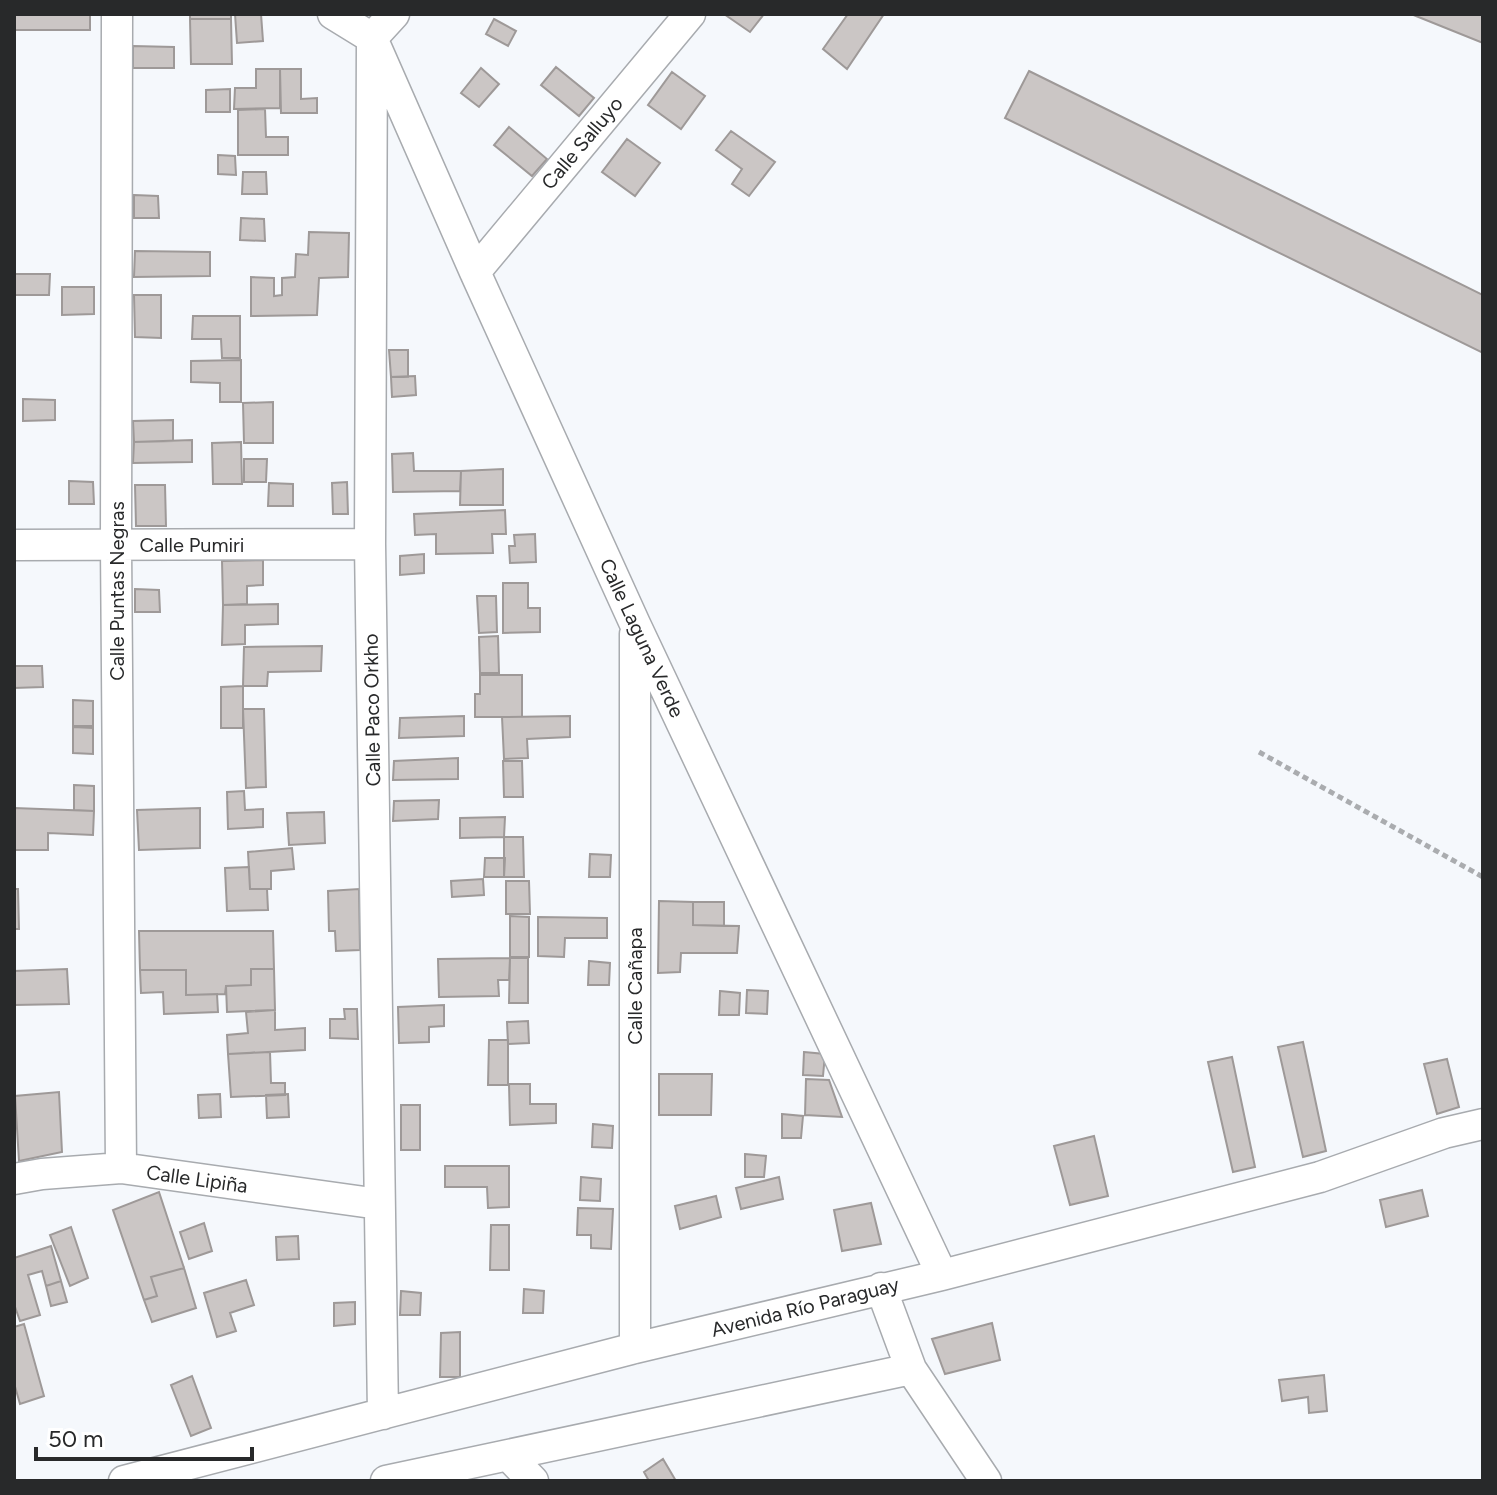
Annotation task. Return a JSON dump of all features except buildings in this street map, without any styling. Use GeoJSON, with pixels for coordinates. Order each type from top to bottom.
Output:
{"type":"FeatureCollection","features":[{"type":"Feature","properties":{"kind":"street","name":"Calle Puntas Negras"},"geometry":{"type":"LineString","coordinates":[[117,14],[116,546],[121,1168]]}},
{"type":"Feature","properties":{"kind":"street"},"geometry":{"type":"LineString","coordinates":[[333,14],[372,38],[394,14]]}},
{"type":"Feature","properties":{"kind":"street","name":"Calle Salluyo"},"geometry":{"type":"LineString","coordinates":[[475,272],[690,14]]}},
{"type":"Feature","properties":{"kind":"street","name":"Calle Laguna Verde"},"geometry":{"type":"LineString","coordinates":[[372,38],[635,624],[942,1275]]}},
{"type":"Feature","properties":{"kind":"street","name":"Calle Paco Orkho"},"geometry":{"type":"LineString","coordinates":[[372,38],[370,544],[383,1414]]}},
{"type":"Feature","properties":{"kind":"street","name":"Calle Pumiri"},"geometry":{"type":"LineString","coordinates":[[14,545],[370,544]]}},
{"type":"Feature","properties":{"kind":"street","name":"Calle Cañapa"},"geometry":{"type":"LineString","coordinates":[[635,624],[635,1348]]}},
{"type":"Feature","properties":{"kind":"street","name":"Avenida Río Paraguay"},"geometry":{"type":"LineString","coordinates":[[124,1481],[635,1348],[942,1275],[1320,1177],[1444,1133],[1483,1124]]}},
{"type":"Feature","properties":{"kind":"street","name":"Calle Lipiña"},"geometry":{"type":"LineString","coordinates":[[14,1179],[121,1168],[379,1204]]}},
{"type":"Feature","properties":{"kind":"street"},"geometry":{"type":"LineString","coordinates":[[881,1288],[911,1369],[986,1481]]}},
{"type":"Feature","properties":{"kind":"street"},"geometry":{"type":"LineString","coordinates":[[386,1481],[911,1369]]}},
{"type":"Feature","properties":{"kind":"street"},"geometry":{"type":"LineString","coordinates":[[508,1455],[533,1481]]}},
{"type":"Feature","properties":{"kind":"path"},"geometry":{"type":"LineString","coordinates":[[1259,752],[1483,877]]}}]}
